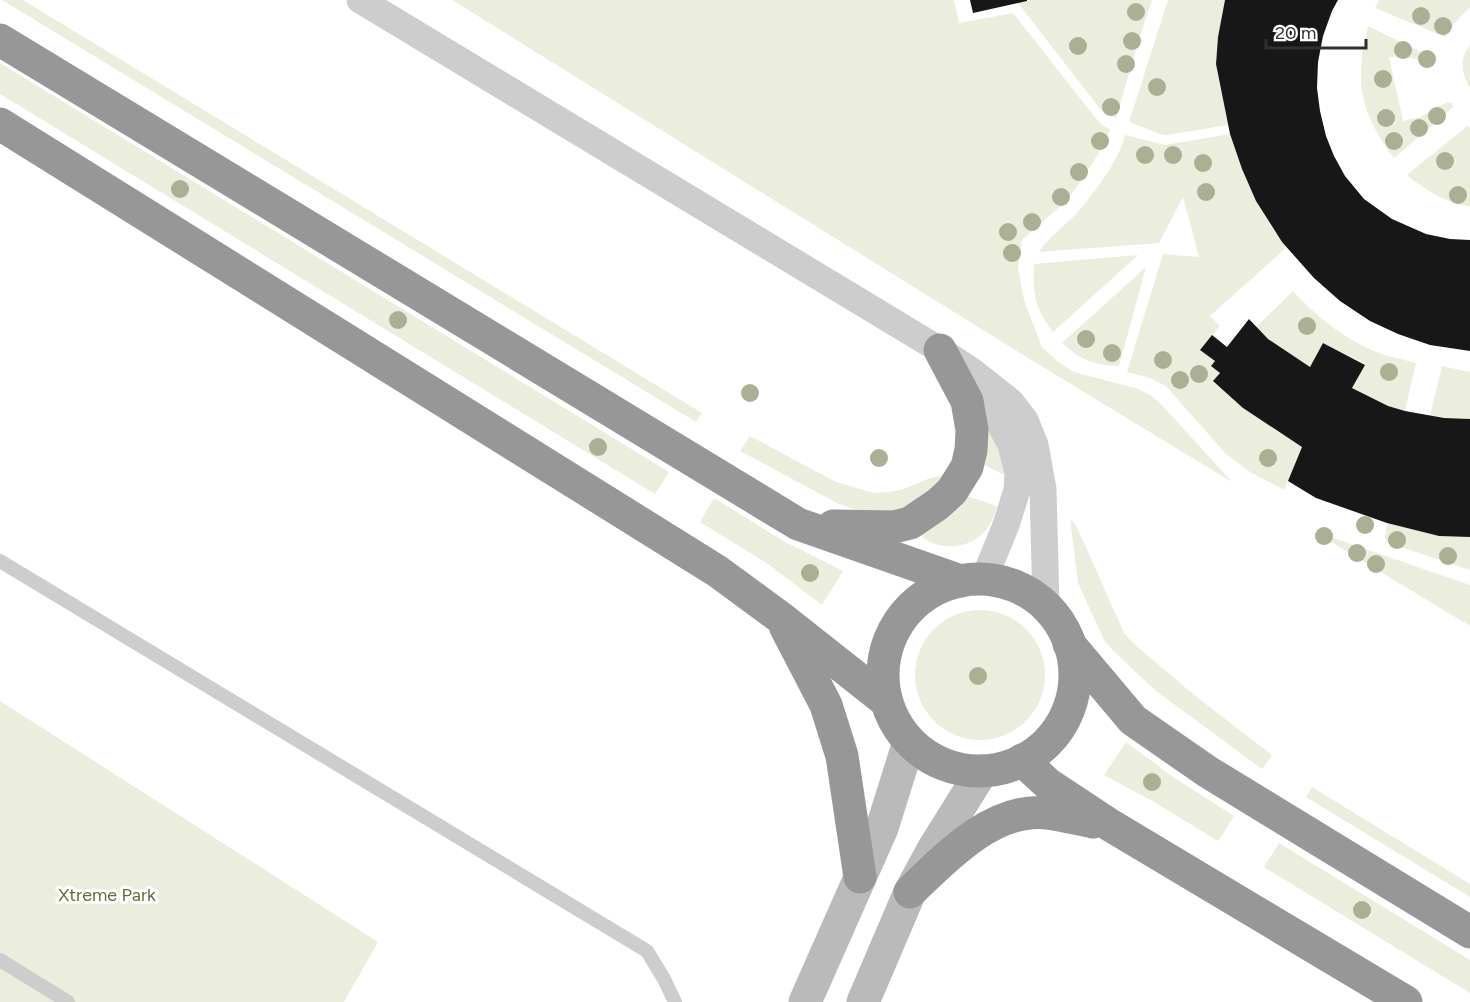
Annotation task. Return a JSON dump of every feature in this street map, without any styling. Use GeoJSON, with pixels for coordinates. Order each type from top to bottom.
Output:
{"type":"FeatureCollection","features":[{"type":"Feature","properties":{"kind":"highway"},"geometry":{"type":"LineString","coordinates":[[0,40],[798,524],[973,580],[1007,583],[1028,593],[1046,606],[1060,624],[1070,644],[1133,720],[1208,772],[1470,932]]}},
{"type":"Feature","properties":{"kind":"highway"},"geometry":{"type":"LineString","coordinates":[[0,124],[717,571],[782,618],[886,702]]}},
{"type":"Feature","properties":{"kind":"highway"},"geometry":{"type":"LineString","coordinates":[[798,524],[874,527],[910,523],[938,504],[952,491],[967,467],[972,430],[967,401],[940,350]]}},
{"type":"Feature","properties":{"kind":"highway"},"geometry":{"type":"LineString","coordinates":[[973,580],[936,589],[914,604],[897,625],[886,649],[882,675],[886,702],[895,723],[909,742],[925,755],[962,770],[982,771],[1003,768],[1022,760],[1045,745],[1062,723],[1072,698],[1075,670],[1070,644]]}},
{"type":"Feature","properties":{"kind":"highway"},"geometry":{"type":"LineString","coordinates":[[782,618],[826,705],[842,756],[860,877]]}},
{"type":"Feature","properties":{"kind":"highway"},"geometry":{"type":"LineString","coordinates":[[1022,760],[1048,784],[1110,825],[1406,1002]]}},
{"type":"Feature","properties":{"kind":"highway"},"geometry":{"type":"LineString","coordinates":[[910,892],[949,854],[980,831],[1016,815],[1046,813],[1110,825]]}},
{"type":"Feature","properties":{"kind":"street"},"geometry":{"type":"LineString","coordinates":[[360,0],[940,350],[972,371],[1011,402],[1025,420],[1035,445],[1043,489],[1046,606]]}},
{"type":"Feature","properties":{"kind":"street"},"geometry":{"type":"LineString","coordinates":[[972,371],[1011,445],[1018,472],[1017,490],[1009,516],[973,580]]}},
{"type":"Feature","properties":{"kind":"street"},"geometry":{"type":"LineString","coordinates":[[805,1002],[882,828],[909,742]]}},
{"type":"Feature","properties":{"kind":"street"},"geometry":{"type":"LineString","coordinates":[[863,1002],[910,892],[934,848],[982,771]]}},
{"type":"Feature","properties":{"kind":"lane"},"geometry":{"type":"LineString","coordinates":[[0,561],[647,951],[675,1002]]}},
{"type":"Feature","properties":{"kind":"lane"},"geometry":{"type":"LineString","coordinates":[[0,960],[68,1002]]}},
{"type":"Feature","properties":{"kind":"green space"},"geometry":{"type":"Polygon","coordinates":[[[2,0],[23,0],[702,413],[696,422],[2,0]]]}},
{"type":"Feature","properties":{"kind":"green space"},"geometry":{"type":"Polygon","coordinates":[[[452,0],[954,0],[959,23],[1013,13],[1094,116],[1103,126],[1110,129],[1106,142],[1064,203],[1022,240],[1018,268],[1024,300],[1042,347],[1074,372],[1138,389],[1150,395],[1232,482],[1028,358],[452,0]]]}},
{"type":"Feature","properties":{"kind":"green space"},"geometry":{"type":"Polygon","coordinates":[[[1032,0],[1152,0],[1116,118],[1101,110],[1018,3],[1032,0]]]}},
{"type":"Feature","properties":{"kind":"green space"},"geometry":{"type":"Polygon","coordinates":[[[1168,0],[1225,0],[1216,64],[1228,125],[1167,135],[1129,122],[1168,0]]]}},
{"type":"Feature","properties":{"kind":"green space"},"geometry":{"type":"Polygon","coordinates":[[[1379,0],[1470,0],[1470,7],[1445,37],[1375,8],[1379,0]]]}},
{"type":"Feature","properties":{"kind":"green space"},"geometry":{"type":"Polygon","coordinates":[[[1368,26],[1436,59],[1433,64],[1403,56],[1389,57],[1403,121],[1420,117],[1448,102],[1452,103],[1453,107],[1394,158],[1374,126],[1363,96],[1361,64],[1368,26]]]}},
{"type":"Feature","properties":{"kind":"green space"},"geometry":{"type":"Polygon","coordinates":[[[1470,45],[1470,88],[1462,66],[1466,50],[1470,45]]]}},
{"type":"Feature","properties":{"kind":"green space"},"geometry":{"type":"Polygon","coordinates":[[[0,63],[669,472],[655,494],[0,94],[0,63]]]}},
{"type":"Feature","properties":{"kind":"green space"},"geometry":{"type":"Polygon","coordinates":[[[1467,126],[1470,128],[1470,207],[1436,195],[1407,175],[1467,126]]]}},
{"type":"Feature","properties":{"kind":"green space"},"geometry":{"type":"Polygon","coordinates":[[[1230,134],[1252,192],[1266,219],[1286,248],[1210,316],[1220,326],[1201,350],[1215,361],[1211,366],[1220,373],[1243,408],[1302,447],[1284,490],[1250,472],[1225,453],[1166,386],[1150,378],[1127,372],[1163,254],[1199,257],[1183,197],[1159,243],[1039,252],[1075,215],[1097,188],[1117,155],[1125,135],[1165,145],[1230,134]]]}},
{"type":"Feature","properties":{"kind":"green space"},"geometry":{"type":"Polygon","coordinates":[[[1138,255],[1053,332],[1036,300],[1034,264],[1138,255]]]}},
{"type":"Feature","properties":{"kind":"green space"},"geometry":{"type":"Polygon","coordinates":[[[1146,267],[1119,366],[1088,360],[1075,354],[1062,343],[1146,267]]]}},
{"type":"Feature","properties":{"kind":"green space"},"geometry":{"type":"Polygon","coordinates":[[[1293,291],[1313,311],[1346,336],[1371,350],[1416,363],[1405,411],[1388,406],[1352,388],[1365,364],[1323,343],[1310,367],[1268,339],[1256,327],[1293,291]]]}},
{"type":"Feature","properties":{"kind":"green space"},"geometry":{"type":"Polygon","coordinates":[[[1442,366],[1470,372],[1470,419],[1430,416],[1442,366]]]}},
{"type":"Feature","properties":{"kind":"green space"},"geometry":{"type":"Polygon","coordinates":[[[988,418],[996,430],[1005,475],[982,464],[988,418]]]}},
{"type":"Feature","properties":{"kind":"green space"},"geometry":{"type":"Polygon","coordinates":[[[750,436],[836,482],[874,493],[904,489],[930,478],[947,475],[912,508],[883,514],[859,511],[839,504],[740,451],[750,436]]]}},
{"type":"Feature","properties":{"kind":"green space"},"geometry":{"type":"Polygon","coordinates":[[[967,496],[997,506],[990,524],[979,537],[963,545],[947,546],[930,542],[918,534],[945,518],[967,496]]]}},
{"type":"Feature","properties":{"kind":"green space"},"geometry":{"type":"Polygon","coordinates":[[[714,498],[785,542],[843,571],[822,605],[768,564],[700,522],[714,498]]]}},
{"type":"Feature","properties":{"kind":"green space"},"geometry":{"type":"Polygon","coordinates":[[[1070,519],[1076,525],[1124,633],[1194,695],[1272,755],[1262,769],[1156,691],[1105,642],[1078,583],[1070,519]]]}},
{"type":"Feature","properties":{"kind":"green space"},"geometry":{"type":"Polygon","coordinates":[[[1387,523],[1439,536],[1470,537],[1470,570],[1386,542],[1387,523]]]}},
{"type":"Feature","properties":{"kind":"green space"},"geometry":{"type":"Polygon","coordinates":[[[1313,531],[1470,585],[1470,626],[1313,531]]]}},
{"type":"Feature","properties":{"kind":"green space"},"geometry":{"type":"Polygon","coordinates":[[[980,610],[1005,615],[1026,629],[1040,650],[1045,675],[1040,700],[1026,721],[1005,735],[980,740],[955,735],[934,721],[920,700],[915,675],[920,650],[934,629],[955,615],[980,610]]]}},
{"type":"Feature","properties":{"kind":"green space","name":"Xtreme Park"},"geometry":{"type":"Polygon","coordinates":[[[0,701],[378,942],[344,1002],[0,1002],[0,701]]]}},
{"type":"Feature","properties":{"kind":"green space"},"geometry":{"type":"Polygon","coordinates":[[[1126,742],[1173,777],[1234,816],[1218,841],[1104,775],[1126,742]]]}},
{"type":"Feature","properties":{"kind":"green space"},"geometry":{"type":"Polygon","coordinates":[[[1312,787],[1470,884],[1470,897],[1306,797],[1312,787]]]}},
{"type":"Feature","properties":{"kind":"green space"},"geometry":{"type":"Polygon","coordinates":[[[1279,843],[1470,960],[1470,993],[1264,867],[1279,843]]]}},
{"type":"Feature","properties":{"kind":"building"},"geometry":{"type":"Polygon","coordinates":[[[970,0],[1027,0],[1027,1],[973,13],[970,0]]]}},
{"type":"Feature","properties":{"kind":"building"},"geometry":{"type":"Polygon","coordinates":[[[1225,0],[1338,0],[1323,36],[1318,62],[1317,88],[1326,136],[1345,176],[1364,199],[1392,219],[1426,234],[1470,240],[1470,351],[1430,345],[1370,321],[1340,301],[1314,278],[1282,242],[1256,201],[1230,134],[1216,64],[1225,0]]]}},
{"type":"Feature","properties":{"kind":"building"},"geometry":{"type":"Polygon","coordinates":[[[1249,319],[1268,339],[1310,367],[1323,343],[1365,365],[1352,388],[1388,406],[1444,418],[1470,419],[1470,537],[1439,536],[1387,523],[1316,498],[1288,481],[1302,447],[1243,408],[1213,381],[1220,373],[1211,366],[1215,361],[1200,350],[1212,335],[1227,347],[1249,319]]]}}]}
